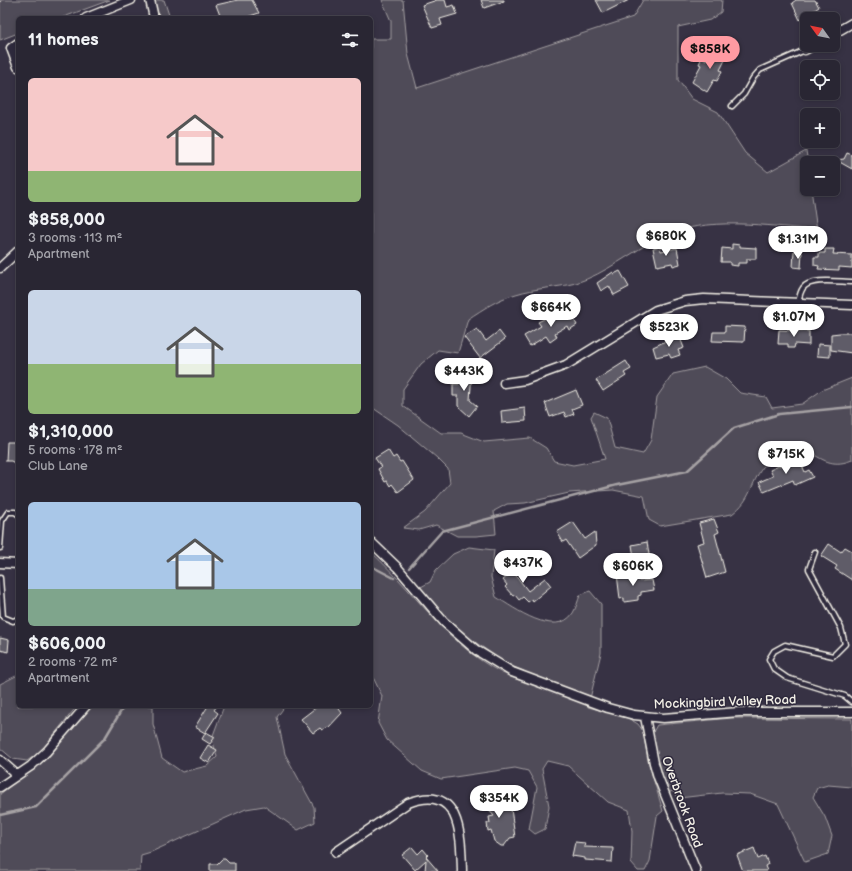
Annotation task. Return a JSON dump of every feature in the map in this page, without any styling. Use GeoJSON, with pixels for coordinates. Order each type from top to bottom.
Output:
{"type":"FeatureCollection","features":[{"type":"Feature","properties":{"kind":"street"},"geometry":{"type":"LineString","coordinates":[[91,16],[131,0]]}},
{"type":"Feature","properties":{"kind":"street"},"geometry":{"type":"LineString","coordinates":[[150,0],[154,16]]}},
{"type":"Feature","properties":{"kind":"street"},"geometry":{"type":"LineString","coordinates":[[840,30],[852,23]]}},
{"type":"Feature","properties":{"kind":"street"},"geometry":{"type":"LineString","coordinates":[[16,44],[11,48],[16,62]]}},
{"type":"Feature","properties":{"kind":"street"},"geometry":{"type":"LineString","coordinates":[[0,268],[16,253]]}},
{"type":"Feature","properties":{"kind":"street"},"geometry":{"type":"LineString","coordinates":[[504,383],[525,380],[566,365],[656,310],[674,304],[704,299],[852,305]]}},
{"type":"Feature","properties":{"kind":"street","name":"Mockingbird Valley Road"},"geometry":{"type":"LineString","coordinates":[[373,544],[393,562],[461,639],[494,662],[518,674],[608,708],[645,717],[663,718],[739,712],[852,712]]}},
{"type":"Feature","properties":{"kind":"street"},"geometry":{"type":"LineString","coordinates":[[0,563],[16,564]]}},
{"type":"Feature","properties":{"kind":"street"},"geometry":{"type":"LineString","coordinates":[[0,787],[18,775],[47,751],[84,708]]}},
{"type":"Feature","properties":{"kind":"street","name":"Overbrook Road"},"geometry":{"type":"LineString","coordinates":[[645,717],[658,777],[696,871]]}},
{"type":"Feature","properties":{"kind":"street"},"geometry":{"type":"LineString","coordinates":[[0,760],[18,775]]}},
{"type":"Feature","properties":{"kind":"street"},"geometry":{"type":"LineString","coordinates":[[336,852],[408,803],[419,799],[428,798],[447,806],[457,819],[460,833],[462,871]]}},
{"type":"Feature","properties":{"kind":"lane"},"geometry":{"type":"LineString","coordinates":[[732,106],[744,94],[753,78],[760,70],[800,52]]}},
{"type":"Feature","properties":{"kind":"lane"},"geometry":{"type":"LineString","coordinates":[[798,304],[801,290],[807,284],[826,280],[852,282]]}},
{"type":"Feature","properties":{"kind":"lane"},"geometry":{"type":"LineString","coordinates":[[0,548],[2,521],[8,512],[16,513]]}},
{"type":"Feature","properties":{"kind":"lane"},"geometry":{"type":"LineString","coordinates":[[815,552],[809,569],[841,628],[845,644],[833,656],[785,646],[774,651],[769,659],[774,669],[787,678],[845,696],[852,702]]}},
{"type":"Feature","properties":{"kind":"lane"},"geometry":{"type":"LineString","coordinates":[[0,578],[3,616],[13,621],[16,620]]}},
{"type":"Feature","properties":{"kind":"shaded area"},"geometry":{"type":"Polygon","coordinates":[[[0,0],[110,0],[66,16],[16,16],[16,34],[0,40],[0,0]]]}},
{"type":"Feature","properties":{"kind":"shaded area"},"geometry":{"type":"Polygon","coordinates":[[[154,0],[164,0],[169,16],[158,16],[154,0]]]}},
{"type":"Feature","properties":{"kind":"shaded area"},"geometry":{"type":"Polygon","coordinates":[[[382,0],[403,0],[408,54],[417,88],[633,17],[643,0],[722,0],[721,12],[710,20],[678,27],[678,80],[692,99],[718,112],[745,153],[768,172],[806,151],[807,156],[800,156],[800,196],[812,196],[817,230],[737,224],[696,226],[659,238],[587,279],[568,285],[523,292],[497,301],[468,319],[458,353],[438,350],[421,364],[403,389],[403,406],[441,433],[461,433],[484,442],[530,438],[546,448],[554,461],[573,465],[605,459],[591,417],[594,412],[607,418],[615,448],[643,454],[651,440],[657,397],[673,374],[705,367],[726,379],[740,393],[766,397],[772,408],[802,404],[822,390],[852,378],[852,460],[835,463],[825,461],[810,452],[772,461],[763,467],[747,497],[739,508],[732,514],[660,526],[649,520],[644,496],[613,490],[569,493],[525,503],[507,504],[494,511],[496,534],[457,536],[436,525],[419,530],[403,528],[425,512],[450,483],[448,469],[437,458],[398,425],[373,408],[373,39],[391,39],[391,21],[382,0]]]}},
{"type":"Feature","properties":{"kind":"shaded area"},"geometry":{"type":"Polygon","coordinates":[[[469,547],[494,550],[491,577],[496,597],[513,608],[535,619],[556,623],[566,620],[573,613],[580,595],[590,591],[601,604],[601,653],[588,707],[626,717],[638,724],[643,731],[648,761],[663,811],[657,816],[650,861],[645,871],[638,871],[631,863],[632,831],[629,810],[608,802],[568,766],[547,761],[542,769],[549,806],[545,829],[535,834],[529,829],[537,787],[528,771],[515,768],[441,779],[422,771],[387,740],[378,723],[382,696],[373,677],[373,554],[460,644],[501,672],[525,682],[524,671],[507,664],[456,629],[419,588],[430,582],[436,570],[453,554],[469,547]]]}},
{"type":"Feature","properties":{"kind":"shaded area"},"geometry":{"type":"Polygon","coordinates":[[[16,676],[16,708],[75,708],[40,752],[27,761],[13,759],[0,748],[0,684],[16,676]]]}},
{"type":"Feature","properties":{"kind":"shaded area"},"geometry":{"type":"Polygon","coordinates":[[[88,708],[153,708],[153,724],[162,758],[182,772],[207,766],[217,757],[212,738],[223,708],[284,708],[277,717],[285,754],[314,807],[315,822],[298,830],[264,806],[246,809],[151,852],[141,855],[140,871],[0,871],[0,794],[49,757],[88,708]]]}},
{"type":"Feature","properties":{"kind":"shaded area"},"geometry":{"type":"Polygon","coordinates":[[[732,718],[852,719],[852,787],[828,785],[817,788],[813,797],[825,817],[832,836],[828,854],[805,862],[778,804],[750,794],[722,793],[679,798],[672,791],[667,794],[650,737],[657,725],[732,718]]]}},
{"type":"Feature","properties":{"kind":"building"},"geometry":{"type":"Polygon","coordinates":[[[238,0],[252,0],[259,13],[250,16],[220,16],[216,5],[238,0]]]}},
{"type":"Feature","properties":{"kind":"building"},"geometry":{"type":"Polygon","coordinates":[[[437,0],[445,0],[447,7],[454,5],[457,14],[440,19],[442,25],[432,28],[422,5],[437,0]]]}},
{"type":"Feature","properties":{"kind":"building"},"geometry":{"type":"Polygon","coordinates":[[[481,0],[504,0],[504,1],[484,8],[481,0]]]}},
{"type":"Feature","properties":{"kind":"building"},"geometry":{"type":"Polygon","coordinates":[[[596,0],[629,0],[603,13],[596,0]]]}},
{"type":"Feature","properties":{"kind":"building"},"geometry":{"type":"Polygon","coordinates":[[[796,0],[815,0],[819,7],[812,12],[800,12],[800,20],[792,3],[796,0]]]}},
{"type":"Feature","properties":{"kind":"building"},"geometry":{"type":"Polygon","coordinates":[[[713,48],[727,56],[720,70],[722,71],[717,81],[714,80],[707,92],[692,82],[701,65],[699,64],[702,57],[706,60],[713,48]]]}},
{"type":"Feature","properties":{"kind":"building"},"geometry":{"type":"Polygon","coordinates":[[[847,153],[852,155],[852,169],[840,162],[840,160],[844,159],[847,153]]]}},
{"type":"Feature","properties":{"kind":"building"},"geometry":{"type":"Polygon","coordinates":[[[732,244],[740,245],[740,247],[756,248],[756,259],[747,259],[747,263],[738,263],[738,266],[730,265],[730,262],[721,262],[722,248],[732,249],[732,244]]]}},
{"type":"Feature","properties":{"kind":"building"},"geometry":{"type":"Polygon","coordinates":[[[660,246],[661,251],[677,248],[680,264],[673,266],[672,263],[657,266],[653,248],[660,246]]]}},
{"type":"Feature","properties":{"kind":"building"},"geometry":{"type":"Polygon","coordinates":[[[825,249],[834,249],[833,254],[852,255],[852,268],[839,267],[839,270],[818,269],[819,266],[814,265],[814,257],[819,257],[819,253],[825,253],[825,249]]]}},
{"type":"Feature","properties":{"kind":"building"},"geometry":{"type":"Polygon","coordinates":[[[794,251],[802,252],[801,268],[793,267],[794,251]]]}},
{"type":"Feature","properties":{"kind":"building"},"geometry":{"type":"Polygon","coordinates":[[[620,271],[629,287],[614,295],[609,286],[601,291],[597,283],[613,272],[614,274],[620,271]]]}},
{"type":"Feature","properties":{"kind":"building"},"geometry":{"type":"Polygon","coordinates":[[[569,311],[577,325],[569,330],[567,326],[555,333],[557,337],[550,342],[546,336],[530,346],[524,336],[541,326],[538,322],[546,318],[548,320],[561,312],[562,315],[569,311]]]}},
{"type":"Feature","properties":{"kind":"building"},"geometry":{"type":"Polygon","coordinates":[[[725,326],[745,327],[744,342],[712,341],[713,332],[725,332],[725,326]]]}},
{"type":"Feature","properties":{"kind":"building"},"geometry":{"type":"Polygon","coordinates":[[[477,329],[486,341],[499,331],[505,339],[480,358],[464,337],[477,329]]]}},
{"type":"Feature","properties":{"kind":"building"},"geometry":{"type":"Polygon","coordinates":[[[779,330],[809,331],[809,345],[795,344],[794,348],[788,348],[788,344],[778,344],[779,330]]]}},
{"type":"Feature","properties":{"kind":"building"},"geometry":{"type":"Polygon","coordinates":[[[852,333],[852,353],[831,350],[831,334],[852,333]]]}},
{"type":"Feature","properties":{"kind":"building"},"geometry":{"type":"Polygon","coordinates":[[[679,335],[684,348],[678,350],[680,355],[671,358],[669,354],[656,357],[653,347],[679,335]]]}},
{"type":"Feature","properties":{"kind":"building"},"geometry":{"type":"Polygon","coordinates":[[[818,344],[830,345],[830,357],[817,356],[818,344]]]}},
{"type":"Feature","properties":{"kind":"building"},"geometry":{"type":"Polygon","coordinates":[[[626,361],[631,369],[624,373],[626,376],[603,391],[596,380],[626,361]]]}},
{"type":"Feature","properties":{"kind":"building"},"geometry":{"type":"Polygon","coordinates":[[[459,371],[472,372],[470,400],[477,406],[469,416],[458,406],[458,396],[453,396],[453,384],[459,384],[459,371]]]}},
{"type":"Feature","properties":{"kind":"building"},"geometry":{"type":"Polygon","coordinates":[[[576,390],[582,405],[572,409],[574,414],[566,417],[564,412],[550,417],[545,403],[576,390]]]}},
{"type":"Feature","properties":{"kind":"building"},"geometry":{"type":"Polygon","coordinates":[[[525,408],[526,421],[502,423],[501,411],[525,408]]]}},
{"type":"Feature","properties":{"kind":"building"},"geometry":{"type":"Polygon","coordinates":[[[7,442],[16,442],[16,464],[11,461],[6,461],[7,442]]]}},
{"type":"Feature","properties":{"kind":"building"},"geometry":{"type":"Polygon","coordinates":[[[388,450],[393,458],[396,456],[400,462],[402,461],[414,480],[398,492],[392,484],[390,486],[387,481],[385,482],[378,469],[381,467],[375,458],[388,450]]]}},
{"type":"Feature","properties":{"kind":"building"},"geometry":{"type":"Polygon","coordinates":[[[798,457],[805,472],[809,470],[813,477],[795,485],[793,480],[764,492],[759,482],[773,476],[770,470],[798,457]]]}},
{"type":"Feature","properties":{"kind":"building"},"geometry":{"type":"Polygon","coordinates":[[[714,519],[719,532],[715,534],[725,572],[707,578],[697,544],[704,542],[699,523],[714,519]]]}},
{"type":"Feature","properties":{"kind":"building"},"geometry":{"type":"Polygon","coordinates":[[[573,522],[585,539],[595,532],[596,545],[578,558],[566,540],[563,542],[557,532],[573,522]]]}},
{"type":"Feature","properties":{"kind":"building"},"geometry":{"type":"Polygon","coordinates":[[[647,542],[649,554],[634,557],[632,545],[647,542]]]}},
{"type":"Feature","properties":{"kind":"building"},"geometry":{"type":"Polygon","coordinates":[[[829,544],[841,552],[845,547],[852,551],[852,580],[835,569],[837,566],[821,556],[829,544]]]}},
{"type":"Feature","properties":{"kind":"building"},"geometry":{"type":"Polygon","coordinates":[[[518,559],[523,565],[514,573],[528,591],[545,578],[551,586],[533,601],[532,599],[528,602],[523,597],[519,600],[505,587],[507,585],[503,580],[508,576],[503,571],[518,559]]]}},
{"type":"Feature","properties":{"kind":"building"},"geometry":{"type":"Polygon","coordinates":[[[624,573],[625,578],[638,576],[639,581],[652,580],[654,590],[641,592],[641,595],[638,596],[638,600],[624,602],[624,598],[620,599],[617,574],[624,573]]]}},
{"type":"Feature","properties":{"kind":"building"},"geometry":{"type":"Polygon","coordinates":[[[0,638],[9,640],[8,652],[0,650],[0,638]]]}},
{"type":"Feature","properties":{"kind":"building"},"geometry":{"type":"Polygon","coordinates":[[[207,708],[216,708],[214,710],[218,713],[205,733],[195,727],[207,708]]]}},
{"type":"Feature","properties":{"kind":"building"},"geometry":{"type":"Polygon","coordinates":[[[315,708],[338,708],[342,713],[328,728],[327,727],[322,730],[320,728],[313,733],[301,719],[315,708]]]}},
{"type":"Feature","properties":{"kind":"building"},"geometry":{"type":"Polygon","coordinates":[[[206,732],[215,737],[210,744],[202,739],[206,732]]]}},
{"type":"Feature","properties":{"kind":"building"},"geometry":{"type":"Polygon","coordinates":[[[208,745],[217,750],[209,763],[200,758],[208,745]]]}},
{"type":"Feature","properties":{"kind":"building"},"geometry":{"type":"Polygon","coordinates":[[[494,789],[501,798],[496,801],[507,809],[511,809],[515,837],[510,838],[504,846],[501,846],[494,841],[491,830],[488,831],[487,823],[490,823],[489,817],[494,816],[481,800],[494,789]]]}},
{"type":"Feature","properties":{"kind":"building"},"geometry":{"type":"Polygon","coordinates":[[[575,842],[585,843],[584,847],[613,848],[612,862],[585,860],[585,858],[572,856],[575,842]]]}},
{"type":"Feature","properties":{"kind":"building"},"geometry":{"type":"Polygon","coordinates":[[[412,847],[418,854],[423,849],[428,855],[426,857],[438,871],[425,871],[426,860],[415,870],[402,855],[412,847]]]}},
{"type":"Feature","properties":{"kind":"building"},"geometry":{"type":"Polygon","coordinates":[[[754,848],[758,859],[765,856],[768,864],[765,866],[767,871],[743,871],[737,855],[754,848]]]}},
{"type":"Feature","properties":{"kind":"building"},"geometry":{"type":"Polygon","coordinates":[[[222,859],[225,859],[229,863],[235,863],[235,871],[210,871],[210,864],[217,864],[222,859]]]}},
{"type":"Feature","properties":{"kind":"waterway"},"geometry":{"type":"LineString","coordinates":[[409,568],[442,531],[617,485],[687,471],[734,428],[779,414],[852,407]]}},
{"type":"Feature","properties":{"kind":"waterway"},"geometry":{"type":"LineString","coordinates":[[373,567],[394,578]]}},
{"type":"Feature","properties":{"kind":"waterway"},"geometry":{"type":"LineString","coordinates":[[0,815],[36,807],[105,738],[123,708]]}}]}
